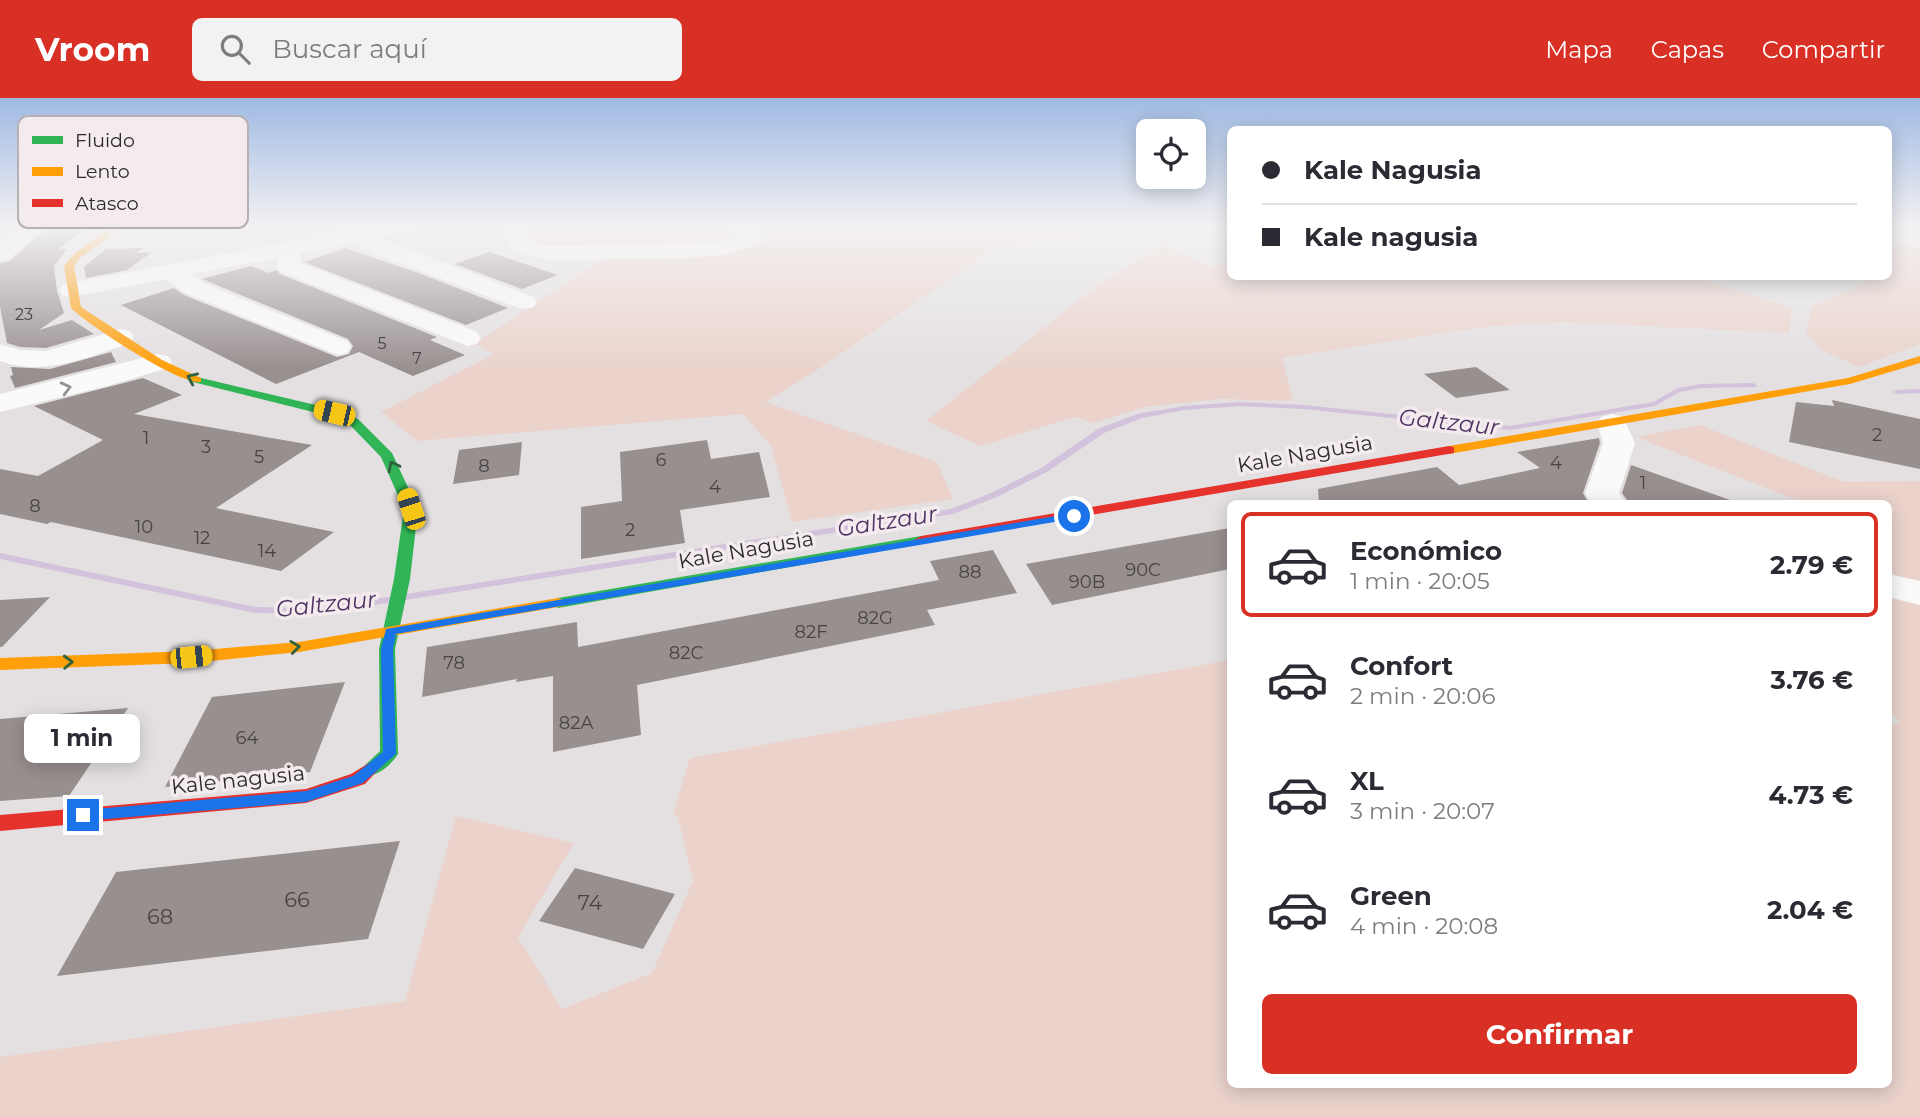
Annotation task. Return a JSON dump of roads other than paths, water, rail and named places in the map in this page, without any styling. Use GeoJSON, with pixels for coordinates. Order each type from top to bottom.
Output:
{"type":"FeatureCollection","features":[{"type":"Feature","properties":{"kind":"street"},"geometry":{"type":"LineString","coordinates":[[70,275],[76,308],[158,362],[198,381],[334,413],[354,422],[387,456],[411,509],[402,579],[390,632]]}},
{"type":"Feature","properties":{"kind":"street"},"geometry":{"type":"LineString","coordinates":[[71,290],[158,275]]}},
{"type":"Feature","properties":{"kind":"street"},"geometry":{"type":"LineString","coordinates":[[176,275],[194,288],[338,347]]}},
{"type":"Feature","properties":{"kind":"street"},"geometry":{"type":"LineString","coordinates":[[308,275],[468,338]]}},
{"type":"Feature","properties":{"kind":"street"},"geometry":{"type":"LineString","coordinates":[[453,275],[525,302]]}},
{"type":"Feature","properties":{"kind":"street"},"geometry":{"type":"LineString","coordinates":[[0,352],[16,360],[51,358],[121,337]]}},
{"type":"Feature","properties":{"kind":"street","name":"Kale Nagusia"},"geometry":{"type":"LineString","coordinates":[[0,664],[191,657],[299,646],[390,632],[1612,423],[1867,377],[1920,359]]}},
{"type":"Feature","properties":{"kind":"street"},"geometry":{"type":"LineString","coordinates":[[0,403],[97,380],[158,362]]}},
{"type":"Feature","properties":{"kind":"street"},"geometry":{"type":"LineString","coordinates":[[1607,500],[1602,494],[1619,443],[1612,423]]}},
{"type":"Feature","properties":{"kind":"street"},"geometry":{"type":"LineString","coordinates":[[1892,586],[1920,593]]}},
{"type":"Feature","properties":{"kind":"street","name":"Kale nagusia"},"geometry":{"type":"LineString","coordinates":[[0,822],[306,796],[358,779],[389,754],[387,649],[390,632]]}},
{"type":"Feature","properties":{"kind":"waterway","name":"Galtzaur"},"geometry":{"type":"LineString","coordinates":[[405,597],[953,511],[994,495],[1044,470],[1101,431],[1140,416],[1184,408],[1239,404],[1303,407],[1510,428],[1655,404],[1678,390],[1701,386],[1753,385]]}},
{"type":"Feature","properties":{"kind":"waterway","name":"Galtzaur"},"geometry":{"type":"LineString","coordinates":[[1897,392],[1920,391]]}},
{"type":"Feature","properties":{"kind":"waterway","name":"Galtzaur"},"geometry":{"type":"LineString","coordinates":[[0,556],[255,610],[306,611],[389,600]]}}]}
